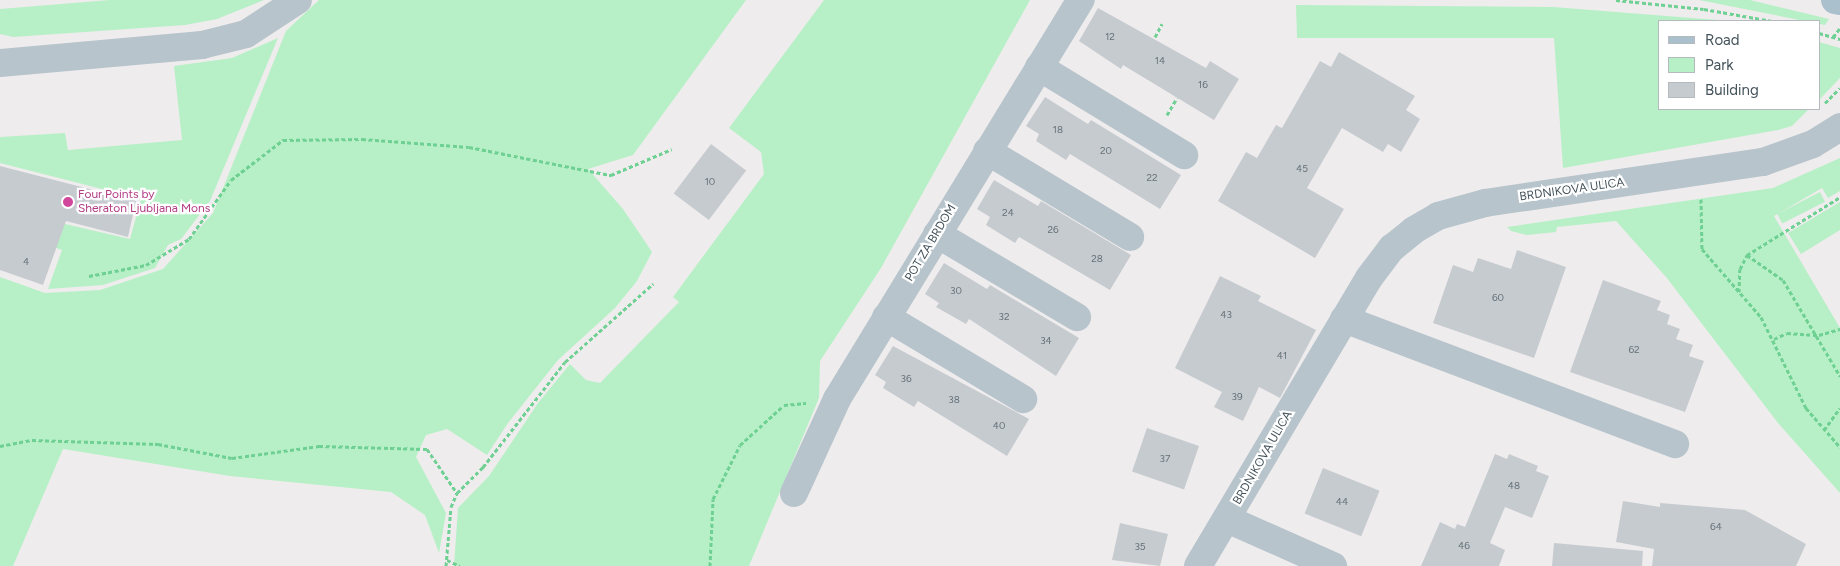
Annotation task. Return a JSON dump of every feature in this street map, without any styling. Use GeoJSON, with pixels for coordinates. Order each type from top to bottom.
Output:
{"type":"FeatureCollection","features":[{"type":"Feature","properties":{"kind":"main road"},"geometry":{"type":"LineString","coordinates":[[1835,0],[1840,1]]}},
{"type":"Feature","properties":{"kind":"street"},"geometry":{"type":"LineString","coordinates":[[0,63],[202,46],[260,27],[298,0]]}},
{"type":"Feature","properties":{"kind":"street","name":"POT ZA BRDOM"},"geometry":{"type":"LineString","coordinates":[[794,493],[837,399],[1081,0]]}},
{"type":"Feature","properties":{"kind":"street"},"geometry":{"type":"LineString","coordinates":[[1039,67],[1184,156]]}},
{"type":"Feature","properties":{"kind":"street","name":"BRDNIKOVA ULICA"},"geometry":{"type":"LineString","coordinates":[[1198,566],[1344,319],[1392,248],[1438,216],[1486,203],[1697,172],[1788,155],[1840,127]]}},
{"type":"Feature","properties":{"kind":"street"},"geometry":{"type":"LineString","coordinates":[[987,151],[1130,237]]}},
{"type":"Feature","properties":{"kind":"street"},"geometry":{"type":"LineString","coordinates":[[937,234],[1077,318]]}},
{"type":"Feature","properties":{"kind":"street"},"geometry":{"type":"LineString","coordinates":[[886,317],[1023,399]]}},
{"type":"Feature","properties":{"kind":"street"},"geometry":{"type":"LineString","coordinates":[[1344,319],[1675,444]]}},
{"type":"Feature","properties":{"kind":"street","name":"BRDNIKOVA ULICA"},"geometry":{"type":"LineString","coordinates":[[1227,519],[1333,566]]}},
{"type":"Feature","properties":{"kind":"path"},"geometry":{"type":"LineString","coordinates":[[1616,0],[1704,9],[1766,20]]}},
{"type":"Feature","properties":{"kind":"path"},"geometry":{"type":"LineString","coordinates":[[1155,37],[1162,24]]}},
{"type":"Feature","properties":{"kind":"path"},"geometry":{"type":"LineString","coordinates":[[1833,37],[1840,28]]}},
{"type":"Feature","properties":{"kind":"path"},"geometry":{"type":"LineString","coordinates":[[1820,33],[1840,39]]}},
{"type":"Feature","properties":{"kind":"path"},"geometry":{"type":"LineString","coordinates":[[89,276],[146,265],[189,239],[231,180],[283,140],[362,139],[469,146],[611,175],[672,149]]}},
{"type":"Feature","properties":{"kind":"path"},"geometry":{"type":"LineString","coordinates":[[1697,172],[1703,217],[1702,249],[1762,317],[1806,408],[1840,447]]}},
{"type":"Feature","properties":{"kind":"path"},"geometry":{"type":"LineString","coordinates":[[1738,292],[1740,269],[1747,255],[1840,197]]}},
{"type":"Feature","properties":{"kind":"path"},"geometry":{"type":"LineString","coordinates":[[1747,255],[1783,280],[1818,335],[1840,376]]}},
{"type":"Feature","properties":{"kind":"path"},"geometry":{"type":"LineString","coordinates":[[446,566],[451,507],[458,493],[483,467],[565,362],[653,284]]}},
{"type":"Feature","properties":{"kind":"path"},"geometry":{"type":"LineString","coordinates":[[1774,340],[1802,331],[1818,335],[1840,329]]}},
{"type":"Feature","properties":{"kind":"path"},"geometry":{"type":"LineString","coordinates":[[710,566],[713,499],[740,445],[784,405],[837,399]]}},
{"type":"Feature","properties":{"kind":"path"},"geometry":{"type":"LineString","coordinates":[[1824,430],[1840,408]]}},
{"type":"Feature","properties":{"kind":"path"},"geometry":{"type":"LineString","coordinates":[[0,446],[32,440],[158,444],[232,458],[318,446],[427,449],[458,493]]}},
{"type":"Feature","properties":{"kind":"path"},"geometry":{"type":"LineString","coordinates":[[446,560],[460,566]]}},
{"type":"Feature","properties":{"kind":"green space"},"geometry":{"type":"Polygon","coordinates":[[[110,0],[264,0],[217,19],[185,25],[13,37],[0,34],[0,9],[110,0]]]}},
{"type":"Feature","properties":{"kind":"green space"},"geometry":{"type":"Polygon","coordinates":[[[319,0],[746,0],[633,155],[588,169],[623,209],[652,252],[637,281],[615,308],[558,360],[508,423],[487,455],[447,429],[426,435],[416,457],[446,513],[439,553],[425,515],[391,492],[230,476],[63,449],[13,566],[0,566],[0,277],[45,293],[100,290],[163,269],[213,213],[286,31],[319,0]]]}},
{"type":"Feature","properties":{"kind":"green space"},"geometry":{"type":"Polygon","coordinates":[[[824,0],[1030,0],[881,268],[820,361],[819,398],[749,566],[454,566],[458,508],[489,476],[538,403],[570,364],[586,380],[600,383],[679,302],[673,297],[764,174],[761,152],[729,128],[824,0]]]}},
{"type":"Feature","properties":{"kind":"green space"},"geometry":{"type":"Polygon","coordinates":[[[1699,0],[1750,0],[1829,19],[1825,25],[1820,24],[1820,20],[1800,20],[1699,0]]]}},
{"type":"Feature","properties":{"kind":"green space"},"geometry":{"type":"Polygon","coordinates":[[[1296,5],[1553,7],[1717,20],[1658,20],[1658,110],[1808,110],[1792,126],[1778,130],[1563,168],[1554,38],[1297,38],[1296,5]]]}},
{"type":"Feature","properties":{"kind":"green space"},"geometry":{"type":"Polygon","coordinates":[[[278,38],[210,201],[181,239],[168,245],[155,268],[103,285],[48,289],[62,250],[0,228],[0,209],[130,239],[141,199],[0,163],[0,137],[65,133],[68,150],[182,140],[174,66],[232,58],[278,38]]]}},
{"type":"Feature","properties":{"kind":"green space"},"geometry":{"type":"Polygon","coordinates":[[[1820,42],[1840,48],[1840,78],[1820,99],[1820,42]]]}},
{"type":"Feature","properties":{"kind":"green space"},"geometry":{"type":"Polygon","coordinates":[[[1840,158],[1840,191],[1828,198],[1822,188],[1774,216],[1840,328],[1840,493],[1778,423],[1666,277],[1616,221],[1557,227],[1556,232],[1527,235],[1511,231],[1507,227],[1773,188],[1840,158]]]}},
{"type":"Feature","properties":{"kind":"green space"},"geometry":{"type":"Polygon","coordinates":[[[1820,192],[1825,202],[1782,224],[1777,214],[1820,192]]]}},
{"type":"Feature","properties":{"kind":"green space"},"geometry":{"type":"Polygon","coordinates":[[[1840,202],[1840,230],[1801,254],[1788,233],[1840,202]]]}},
{"type":"Feature","properties":{"kind":"building"},"geometry":{"type":"Polygon","coordinates":[[[1098,8],[1206,68],[1210,61],[1239,79],[1214,120],[1123,65],[1121,69],[1079,41],[1098,8]]]}},
{"type":"Feature","properties":{"kind":"building"},"geometry":{"type":"Polygon","coordinates":[[[1339,52],[1415,96],[1406,110],[1420,119],[1401,152],[1388,144],[1383,152],[1342,128],[1307,188],[1344,209],[1315,258],[1218,201],[1246,152],[1257,158],[1276,125],[1282,128],[1320,61],[1331,67],[1339,52]]]}},
{"type":"Feature","properties":{"kind":"building"},"geometry":{"type":"Polygon","coordinates":[[[1045,97],[1088,124],[1091,120],[1181,175],[1160,209],[1070,154],[1066,160],[1036,141],[1039,134],[1026,126],[1045,97]]]}},
{"type":"Feature","properties":{"kind":"building"},"geometry":{"type":"Polygon","coordinates":[[[711,144],[746,170],[709,220],[674,194],[711,144]]]}},
{"type":"Feature","properties":{"kind":"building"},"geometry":{"type":"Polygon","coordinates":[[[0,166],[136,201],[128,237],[66,221],[43,285],[0,270],[0,166]]]}},
{"type":"Feature","properties":{"kind":"building"},"geometry":{"type":"Polygon","coordinates":[[[994,180],[1038,206],[1041,201],[1131,255],[1110,290],[1019,237],[1015,243],[986,225],[990,217],[977,209],[994,180]]]}},
{"type":"Feature","properties":{"kind":"building"},"geometry":{"type":"Polygon","coordinates":[[[1517,250],[1566,267],[1534,358],[1433,323],[1453,265],[1473,272],[1478,258],[1511,269],[1517,250]]]}},
{"type":"Feature","properties":{"kind":"building"},"geometry":{"type":"Polygon","coordinates":[[[944,263],[987,289],[990,285],[1079,338],[1056,376],[969,319],[966,324],[936,307],[939,303],[925,294],[944,263]]]}},
{"type":"Feature","properties":{"kind":"building"},"geometry":{"type":"Polygon","coordinates":[[[1220,276],[1261,296],[1258,301],[1316,330],[1280,398],[1259,387],[1243,421],[1214,407],[1222,392],[1175,368],[1220,276]]]}},
{"type":"Feature","properties":{"kind":"building"},"geometry":{"type":"Polygon","coordinates":[[[1603,280],[1661,301],[1657,310],[1670,315],[1667,324],[1680,329],[1676,339],[1693,345],[1689,356],[1704,361],[1685,412],[1570,372],[1603,280]]]}},
{"type":"Feature","properties":{"kind":"building"},"geometry":{"type":"Polygon","coordinates":[[[893,346],[1029,419],[1007,456],[918,401],[914,407],[883,388],[886,382],[875,375],[893,346]]]}},
{"type":"Feature","properties":{"kind":"building"},"geometry":{"type":"Polygon","coordinates":[[[1147,428],[1199,446],[1184,489],[1132,471],[1147,428]]]}},
{"type":"Feature","properties":{"kind":"building"},"geometry":{"type":"Polygon","coordinates":[[[1495,454],[1507,459],[1509,454],[1538,466],[1536,471],[1549,476],[1532,518],[1505,507],[1490,543],[1505,550],[1499,566],[1421,566],[1440,522],[1455,529],[1457,524],[1465,527],[1495,454]]]}},
{"type":"Feature","properties":{"kind":"building"},"geometry":{"type":"Polygon","coordinates":[[[1323,468],[1380,491],[1361,536],[1305,513],[1323,468]]]}},
{"type":"Feature","properties":{"kind":"building"},"geometry":{"type":"Polygon","coordinates":[[[1623,501],[1660,507],[1660,503],[1745,510],[1806,544],[1796,566],[1652,566],[1654,549],[1616,542],[1623,501]]]}},
{"type":"Feature","properties":{"kind":"building"},"geometry":{"type":"Polygon","coordinates":[[[1120,523],[1168,534],[1160,566],[1112,560],[1120,523]]]}},
{"type":"Feature","properties":{"kind":"building"},"geometry":{"type":"Polygon","coordinates":[[[1554,543],[1643,551],[1642,566],[1552,566],[1554,543]]]}},
{"type":"Feature","properties":{"kind":"place","name":"Four Points by Sheraton Ljubljana Mons"},"geometry":{"type":"Point","coordinates":[68,202]}}]}
